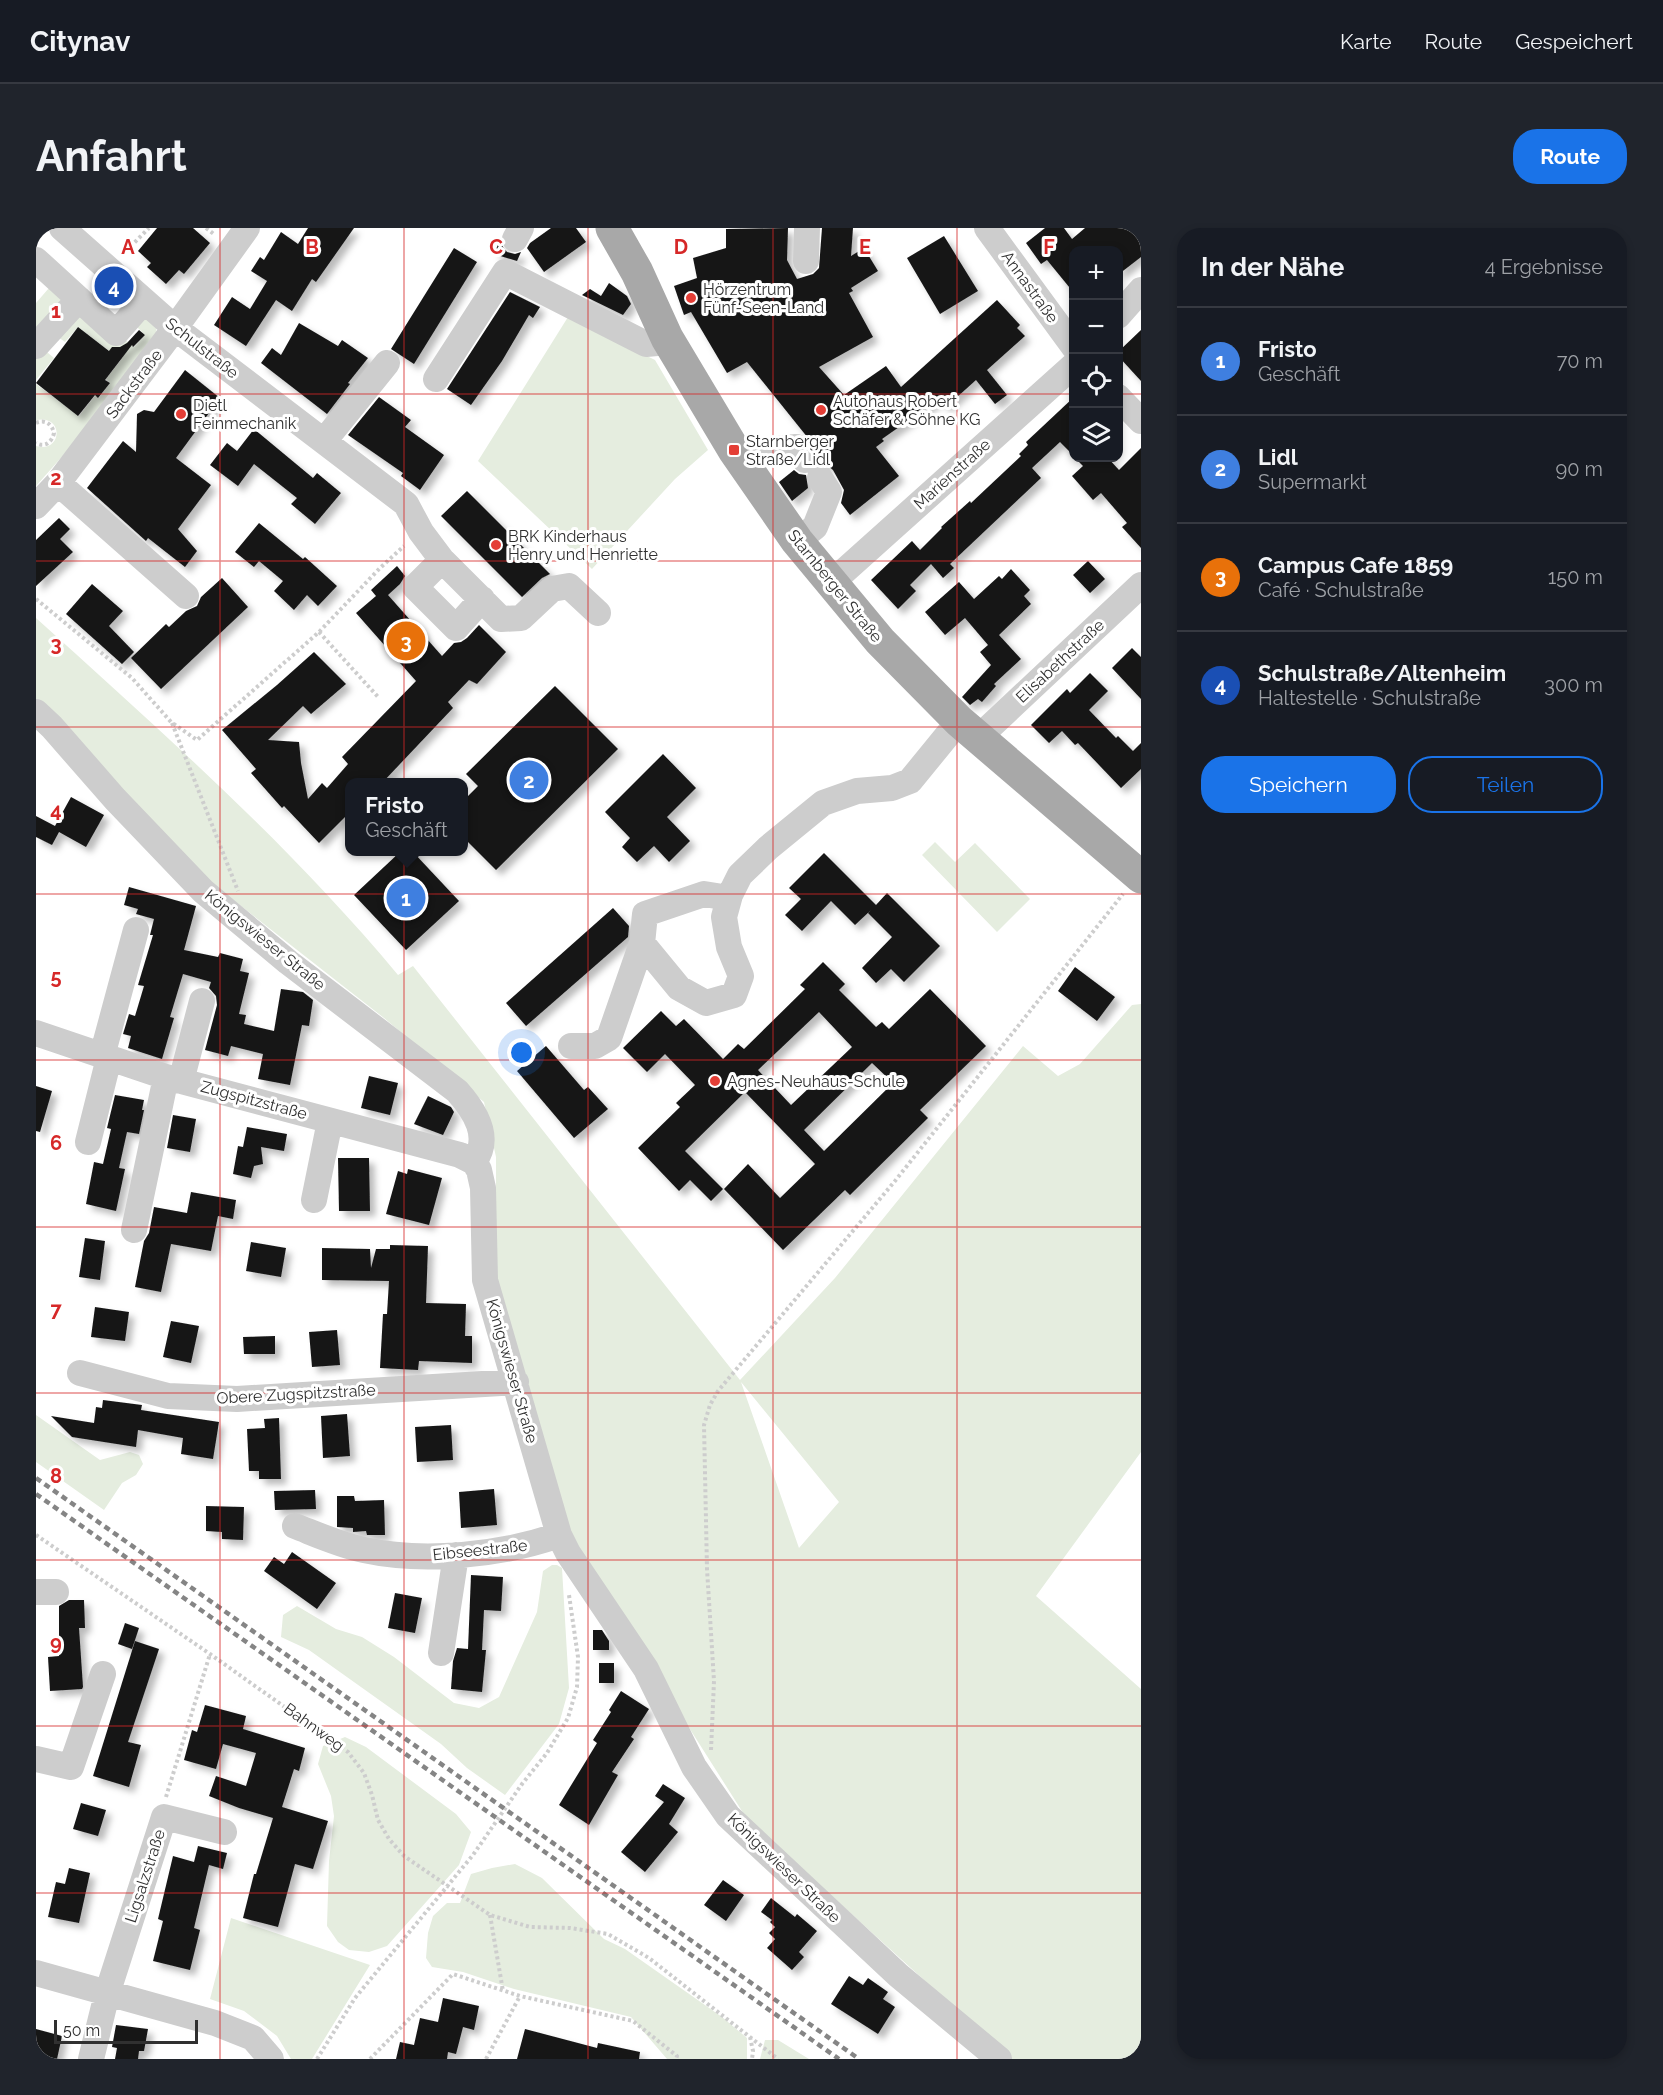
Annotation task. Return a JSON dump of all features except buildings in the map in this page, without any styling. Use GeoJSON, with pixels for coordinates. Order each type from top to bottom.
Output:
{"type":"FeatureCollection","features":[{"type":"Feature","properties":{"kind":"main road","name":"Starnberger Straße"},"geometry":{"type":"LineString","coordinates":[[612,228],[637,272],[667,338],[743,465],[797,541],[831,583],[880,641],[969,729],[1140,876]]}},
{"type":"Feature","properties":{"kind":"street","name":"Schulstraße"},"geometry":{"type":"LineString","coordinates":[[62,228],[175,328],[406,504],[421,532]]}},
{"type":"Feature","properties":{"kind":"street","name":"Sackstraße"},"geometry":{"type":"LineString","coordinates":[[36,506],[58,483],[247,228]]}},
{"type":"Feature","properties":{"kind":"street"},"geometry":{"type":"LineString","coordinates":[[806,261],[807,228]]}},
{"type":"Feature","properties":{"kind":"street","name":"Annastraße"},"geometry":{"type":"LineString","coordinates":[[987,228],[1069,340]]}},
{"type":"Feature","properties":{"kind":"street"},"geometry":{"type":"LineString","coordinates":[[36,260],[116,333],[144,301]]}},
{"type":"Feature","properties":{"kind":"street"},"geometry":{"type":"LineString","coordinates":[[436,379],[505,272],[645,344],[657,343],[667,338]]}},
{"type":"Feature","properties":{"kind":"street"},"geometry":{"type":"LineString","coordinates":[[1123,311],[1141,290]]}},
{"type":"Feature","properties":{"kind":"street"},"geometry":{"type":"LineString","coordinates":[[36,346],[79,299]]}},
{"type":"Feature","properties":{"kind":"street"},"geometry":{"type":"LineString","coordinates":[[324,441],[387,363]]}},
{"type":"Feature","properties":{"kind":"street","name":"Marienstraße"},"geometry":{"type":"LineString","coordinates":[[831,583],[1069,369]]}},
{"type":"Feature","properties":{"kind":"street"},"geometry":{"type":"LineString","coordinates":[[1123,401],[1141,421]]}},
{"type":"Feature","properties":{"kind":"street"},"geometry":{"type":"LineString","coordinates":[[743,465],[765,450],[796,447],[830,492],[815,527],[797,541]]}},
{"type":"Feature","properties":{"kind":"street"},"geometry":{"type":"LineString","coordinates":[[58,483],[186,596]]}},
{"type":"Feature","properties":{"kind":"street"},"geometry":{"type":"LineString","coordinates":[[421,532],[442,560],[501,619],[521,618],[552,589],[569,586],[598,613]]}},
{"type":"Feature","properties":{"kind":"street"},"geometry":{"type":"LineString","coordinates":[[442,560],[415,587],[456,628],[482,599]]}},
{"type":"Feature","properties":{"kind":"street","name":"Elisabethstraße"},"geometry":{"type":"LineString","coordinates":[[729,898],[740,875],[768,848],[823,803],[857,791],[891,788],[910,781],[1141,585]]}},
{"type":"Feature","properties":{"kind":"street","name":"Königswieser Straße"},"geometry":{"type":"LineString","coordinates":[[36,712],[203,891],[288,962],[457,1090],[470,1106],[479,1123],[483,1139],[481,1153],[474,1162],[479,1170],[483,1188],[485,1280],[564,1544],[646,1669],[694,1767],[728,1816],[898,1975],[999,2059]]}},
{"type":"Feature","properties":{"kind":"street"},"geometry":{"type":"LineString","coordinates":[[571,1046],[595,1046],[609,1038],[642,945],[645,914],[704,894],[729,898],[724,917],[729,947],[741,976],[734,995],[706,1003],[679,988],[642,945]]}},
{"type":"Feature","properties":{"kind":"street"},"geometry":{"type":"LineString","coordinates":[[88,1142],[105,1057],[136,930]]}},
{"type":"Feature","properties":{"kind":"street"},"geometry":{"type":"LineString","coordinates":[[134,1230],[174,1079],[202,1000]]}},
{"type":"Feature","properties":{"kind":"street","name":"Zugspitzstraße"},"geometry":{"type":"LineString","coordinates":[[36,1033],[174,1079],[459,1155],[474,1162]]}},
{"type":"Feature","properties":{"kind":"street"},"geometry":{"type":"LineString","coordinates":[[314,1200],[330,1121]]}},
{"type":"Feature","properties":{"kind":"street","name":"Obere Zugspitzstraße"},"geometry":{"type":"LineString","coordinates":[[80,1373],[168,1396],[237,1399],[516,1382]]}},
{"type":"Feature","properties":{"kind":"street","name":"Eibseestraße"},"geometry":{"type":"LineString","coordinates":[[295,1526],[365,1551],[403,1556],[456,1555],[536,1544],[564,1544]]}},
{"type":"Feature","properties":{"kind":"street"},"geometry":{"type":"LineString","coordinates":[[441,1653],[456,1555]]}},
{"type":"Feature","properties":{"kind":"street"},"geometry":{"type":"LineString","coordinates":[[36,1759],[71,1767],[103,1674]]}},
{"type":"Feature","properties":{"kind":"street","name":"Ligsalzstraße"},"geometry":{"type":"LineString","coordinates":[[91,2059],[107,1994],[164,1817],[224,1832]]}},
{"type":"Feature","properties":{"kind":"street"},"geometry":{"type":"LineString","coordinates":[[36,1973],[215,2023],[253,2038],[271,2059]]}},
{"type":"Feature","properties":{"kind":"path"},"geometry":{"type":"LineString","coordinates":[[109,269],[149,228]]}},
{"type":"Feature","properties":{"kind":"path"},"geometry":{"type":"LineString","coordinates":[[36,423],[44,421],[49,423],[54,433],[50,442],[45,445],[36,443]]}},
{"type":"Feature","properties":{"kind":"path"},"geometry":{"type":"LineString","coordinates":[[36,599],[132,678],[171,722],[197,740],[319,632],[380,568],[421,532]]}},
{"type":"Feature","properties":{"kind":"path"},"geometry":{"type":"LineString","coordinates":[[319,632],[379,698]]}},
{"type":"Feature","properties":{"kind":"path"},"geometry":{"type":"LineString","coordinates":[[171,722],[241,898]]}},
{"type":"Feature","properties":{"kind":"path"},"geometry":{"type":"LineString","coordinates":[[709,1790],[714,1682],[707,1569],[704,1425],[710,1405],[718,1391],[895,1180],[1140,876]]}},
{"type":"Feature","properties":{"kind":"path","name":"Bahnweg"},"geometry":{"type":"LineString","coordinates":[[36,1535],[348,1752],[364,1773],[378,1820],[389,1839],[404,1856],[490,1915],[530,1927],[570,1928],[608,1934],[649,1958],[778,2059]]}},
{"type":"Feature","properties":{"kind":"path"},"geometry":{"type":"LineString","coordinates":[[317,2059],[355,1998],[472,1856],[522,1784],[547,1753],[568,1718],[577,1687],[578,1657],[566,1576],[564,1544]]}},
{"type":"Feature","properties":{"kind":"path"},"geometry":{"type":"LineString","coordinates":[[164,1817],[163,1806],[210,1654]]}},
{"type":"Feature","properties":{"kind":"path"},"geometry":{"type":"LineString","coordinates":[[490,1915],[503,1991]]}},
{"type":"Feature","properties":{"kind":"path"},"geometry":{"type":"LineString","coordinates":[[370,2059],[453,1974],[503,1991],[633,2021],[677,2056],[676,2059]]}},
{"type":"Feature","properties":{"kind":"path"},"geometry":{"type":"LineString","coordinates":[[486,2059],[520,1995]]}},
{"type":"Feature","properties":{"kind":"path"},"geometry":{"type":"LineString","coordinates":[[750,2037],[752,2059]]}},
{"type":"Feature","properties":{"kind":"shaded area"},"geometry":{"type":"Polygon","coordinates":[[[55,281],[72,296],[36,339],[36,303],[55,281]]]}},
{"type":"Feature","properties":{"kind":"shaded area"},"geometry":{"type":"Polygon","coordinates":[[[78,308],[134,347],[145,335],[134,324],[142,314],[156,327],[157,334],[67,451],[36,486],[36,446],[45,447],[51,444],[57,434],[52,423],[36,420],[36,384],[79,416],[95,396],[99,398],[110,383],[106,379],[121,360],[78,327],[65,342],[54,334],[78,308]]]}},
{"type":"Feature","properties":{"kind":"shaded area"},"geometry":{"type":"Polygon","coordinates":[[[568,317],[655,360],[708,450],[675,479],[592,569],[478,461],[568,317]]]}},
{"type":"Feature","properties":{"kind":"shaded area"},"geometry":{"type":"Polygon","coordinates":[[[41,347],[54,358],[36,380],[36,352],[41,347]]]}},
{"type":"Feature","properties":{"kind":"shaded area"},"geometry":{"type":"Polygon","coordinates":[[[36,618],[269,835],[313,880],[398,975],[413,966],[740,1380],[835,1278],[1023,1046],[1058,1076],[1080,1064],[1132,1005],[1141,1004],[1141,1452],[1036,1596],[1141,1689],[1141,2059],[1011,2059],[747,1819],[570,1540],[496,1280],[496,1157],[484,1102],[384,1018],[213,884],[36,700],[36,618]],[[741,1382],[799,1548],[839,1502],[741,1382]]]}},
{"type":"Feature","properties":{"kind":"shaded area"},"geometry":{"type":"Polygon","coordinates":[[[935,842],[955,862],[975,843],[1030,899],[997,932],[922,855],[935,842]]]}},
{"type":"Feature","properties":{"kind":"shaded area"},"geometry":{"type":"Polygon","coordinates":[[[36,1415],[100,1460],[130,1452],[139,1455],[143,1464],[136,1475],[122,1483],[104,1510],[36,1462],[36,1415]]]}},
{"type":"Feature","properties":{"kind":"shaded area"},"geometry":{"type":"Polygon","coordinates":[[[552,1565],[562,1568],[569,1688],[559,1724],[505,1795],[467,1768],[441,1744],[309,1650],[281,1637],[283,1615],[297,1606],[336,1629],[362,1637],[394,1657],[454,1703],[479,1708],[499,1697],[537,1612],[543,1571],[552,1565]]]}},
{"type":"Feature","properties":{"kind":"shaded area"},"geometry":{"type":"Polygon","coordinates":[[[345,1737],[366,1747],[456,1814],[471,1832],[459,1865],[387,1946],[369,1952],[349,1950],[338,1942],[327,1926],[329,1861],[334,1816],[331,1796],[318,1764],[323,1746],[345,1737]]]}},
{"type":"Feature","properties":{"kind":"shaded area"},"geometry":{"type":"Polygon","coordinates":[[[515,1864],[542,1878],[604,1939],[625,1949],[722,2017],[747,2038],[747,2059],[667,2059],[631,2017],[514,1989],[463,1972],[432,1967],[426,1958],[428,1933],[433,1916],[447,1903],[460,1903],[471,1874],[515,1864]]]}},
{"type":"Feature","properties":{"kind":"shaded area"},"geometry":{"type":"Polygon","coordinates":[[[231,1918],[370,1965],[312,2059],[291,2059],[277,2036],[244,2011],[210,1999],[231,1918]]]}},
{"type":"Feature","properties":{"kind":"shaded area"},"geometry":{"type":"Polygon","coordinates":[[[765,2040],[778,2040],[809,2059],[760,2059],[765,2040]]]}},
{"type":"Feature","properties":{"kind":"railway"},"geometry":{"type":"LineString","coordinates":[[36,1478],[859,2059]]}},
{"type":"Feature","properties":{"kind":"railway"},"geometry":{"type":"LineString","coordinates":[[36,1494],[839,2059]]}},
{"type":"Feature","properties":{"kind":"place","name":"Schulstraße/Altenheim"},"geometry":{"type":"Point","coordinates":[114,286]}},
{"type":"Feature","properties":{"kind":"place","name":"Hörzentrum Fünf-Seen-Land"},"geometry":{"type":"Point","coordinates":[691,298]}},
{"type":"Feature","properties":{"kind":"place","name":"Autohaus Robert Schäfer & Söhne KG"},"geometry":{"type":"Point","coordinates":[821,410]}},
{"type":"Feature","properties":{"kind":"place","name":"Dietl Feinmechanik"},"geometry":{"type":"Point","coordinates":[181,414]}},
{"type":"Feature","properties":{"kind":"place","name":"Starnberger Straße/Lidl"},"geometry":{"type":"Point","coordinates":[734,450]}},
{"type":"Feature","properties":{"kind":"place","name":"BRK Kinderhaus Henry und Henriette"},"geometry":{"type":"Point","coordinates":[496,545]}},
{"type":"Feature","properties":{"kind":"place","name":"Campus Cafe 1859"},"geometry":{"type":"Point","coordinates":[406,641]}},
{"type":"Feature","properties":{"kind":"place","name":"Lidl"},"geometry":{"type":"Point","coordinates":[529,780]}},
{"type":"Feature","properties":{"kind":"place","name":"Fristo"},"geometry":{"type":"Point","coordinates":[406,898]}},
{"type":"Feature","properties":{"kind":"place","name":"Agnes-Neuhaus-Schule"},"geometry":{"type":"Point","coordinates":[715,1081]}}]}
